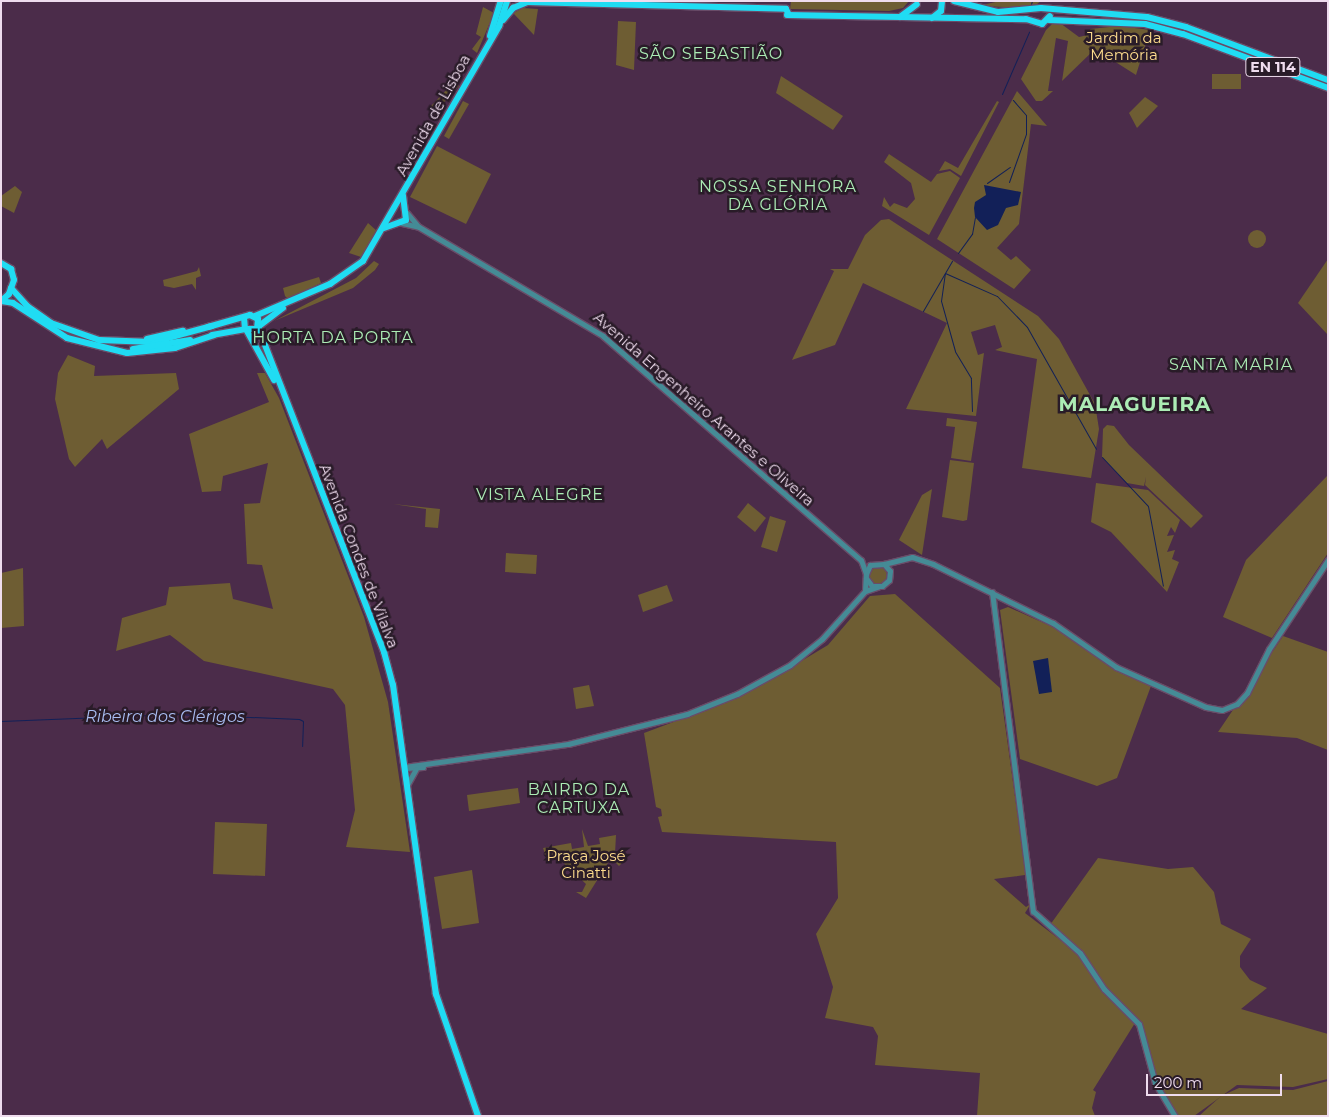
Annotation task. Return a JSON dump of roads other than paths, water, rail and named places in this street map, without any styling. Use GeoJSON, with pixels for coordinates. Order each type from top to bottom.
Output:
{"type":"FeatureCollection","features":[{"type":"Feature","properties":{"kind":"main road"},"geometry":{"type":"LineString","coordinates":[[504,1],[1035,21],[1042,24],[1049,20],[1048,11],[998,12],[954,1]]}},
{"type":"Feature","properties":{"kind":"main road"},"geometry":{"type":"LineString","coordinates":[[499,26],[504,1]]}},
{"type":"Feature","properties":{"kind":"main road"},"geometry":{"type":"LineString","coordinates":[[486,46],[504,1]]}},
{"type":"Feature","properties":{"kind":"main road"},"geometry":{"type":"LineString","coordinates":[[929,18],[941,11],[942,1]]}},
{"type":"Feature","properties":{"kind":"main road"},"geometry":{"type":"LineString","coordinates":[[486,46],[499,26],[524,2]]}},
{"type":"Feature","properties":{"kind":"main road"},"geometry":{"type":"LineString","coordinates":[[898,17],[917,2],[929,18]]}},
{"type":"Feature","properties":{"kind":"main road"},"geometry":{"type":"LineString","coordinates":[[1035,21],[1036,10]]}},
{"type":"Feature","properties":{"kind":"main road","name":"EN 114"},"geometry":{"type":"LineString","coordinates":[[1048,11],[1146,17],[1186,27],[1328,80]]}},
{"type":"Feature","properties":{"kind":"main road","name":"EN 114"},"geometry":{"type":"LineString","coordinates":[[1049,20],[1145,24],[1184,34],[1328,88]]}},
{"type":"Feature","properties":{"kind":"main road","name":"Avenida de Lisboa"},"geometry":{"type":"LineString","coordinates":[[11,288],[27,306],[61,328],[90,338],[128,342],[153,342],[264,313],[353,271],[384,228],[486,46]]}},
{"type":"Feature","properties":{"kind":"main road","name":"Avenida de Lisboa"},"geometry":{"type":"LineString","coordinates":[[402,195],[407,211]]}},
{"type":"Feature","properties":{"kind":"main road"},"geometry":{"type":"LineString","coordinates":[[400,224],[392,212],[407,211]]}},
{"type":"Feature","properties":{"kind":"main road"},"geometry":{"type":"LineString","coordinates":[[384,228],[400,224],[407,211]]}},
{"type":"Feature","properties":{"kind":"main road"},"geometry":{"type":"LineString","coordinates":[[1,263],[14,274],[11,288],[1,301]]}},
{"type":"Feature","properties":{"kind":"main road","name":"Avenida de Lisboa"},"geometry":{"type":"LineString","coordinates":[[1,301],[13,304],[67,338],[104,349],[154,348],[214,334],[259,327],[301,297]]}},
{"type":"Feature","properties":{"kind":"main road"},"geometry":{"type":"LineString","coordinates":[[255,316],[284,399]]}},
{"type":"Feature","properties":{"kind":"main road"},"geometry":{"type":"LineString","coordinates":[[244,318],[246,330],[284,399]]}},
{"type":"Feature","properties":{"kind":"main road","name":"Avenida Condes de Vilalva"},"geometry":{"type":"LineString","coordinates":[[284,399],[384,652],[402,754],[433,965],[445,1021],[478,1116]]}},
{"type":"Feature","properties":{"kind":"street","name":"Avenida Engenheiro Arantes e Oliveira"},"geometry":{"type":"LineString","coordinates":[[407,211],[419,227]]}},
{"type":"Feature","properties":{"kind":"street","name":"Avenida Engenheiro Arantes e Oliveira"},"geometry":{"type":"LineString","coordinates":[[400,224],[419,227],[603,336],[861,560],[874,563]]}},
{"type":"Feature","properties":{"kind":"street"},"geometry":{"type":"LineString","coordinates":[[865,591],[866,576],[874,563],[884,564],[896,559],[912,557],[933,564],[1053,623],[1116,667],[1206,708],[1222,710],[1237,704],[1248,693],[1269,649],[1328,560]]}},
{"type":"Feature","properties":{"kind":"street"},"geometry":{"type":"LineString","coordinates":[[404,767],[416,767],[568,744],[643,728],[729,697],[808,653],[865,591],[889,580],[890,571],[896,559]]}},
{"type":"Feature","properties":{"kind":"street","name":"Avenida Engenheiro Arantes e Oliveira"},"geometry":{"type":"LineString","coordinates":[[861,560],[866,576]]}},
{"type":"Feature","properties":{"kind":"street"},"geometry":{"type":"LineString","coordinates":[[884,564],[890,571]]}},
{"type":"Feature","properties":{"kind":"street"},"geometry":{"type":"LineString","coordinates":[[866,576],[877,587]]}},
{"type":"Feature","properties":{"kind":"street"},"geometry":{"type":"LineString","coordinates":[[992,592],[1033,911],[1080,953],[1104,989],[1139,1024],[1155,1083],[1175,1116]]}},
{"type":"Feature","properties":{"kind":"street"},"geometry":{"type":"LineString","coordinates":[[402,754],[416,767]]}},
{"type":"Feature","properties":{"kind":"street"},"geometry":{"type":"LineString","coordinates":[[407,786],[416,767]]}},
{"type":"Feature","properties":{"kind":"waterway"},"geometry":{"type":"LineString","coordinates":[[1002,94],[1029,32]]}},
{"type":"Feature","properties":{"kind":"waterway"},"geometry":{"type":"LineString","coordinates":[[1009,182],[1026,134],[1026,115],[1013,100]]}},
{"type":"Feature","properties":{"kind":"waterway"},"geometry":{"type":"LineString","coordinates":[[987,183],[1010,167]]}},
{"type":"Feature","properties":{"kind":"waterway"},"geometry":{"type":"LineString","coordinates":[[958,253],[972,234],[975,217]]}},
{"type":"Feature","properties":{"kind":"waterway"},"geometry":{"type":"LineString","coordinates":[[923,311],[952,261]]}},
{"type":"Feature","properties":{"kind":"waterway"},"geometry":{"type":"LineString","coordinates":[[972,411],[971,378],[955,351],[941,301],[945,273],[997,296],[1027,327],[1096,449]]}},
{"type":"Feature","properties":{"kind":"waterway"},"geometry":{"type":"LineString","coordinates":[[1102,457],[1148,506],[1163,586]]}},
{"type":"Feature","properties":{"kind":"waterway","name":"Ribeira dos Clérigos"},"geometry":{"type":"LineString","coordinates":[[1,721],[176,714],[299,719],[303,721],[302,746]]}},
{"type":"Feature","properties":{"kind":"district","name":"SÃO SEBASTIÃO"},"geometry":{"type":"Point","coordinates":[711,54]}},
{"type":"Feature","properties":{"kind":"district","name":"NOSSA SENHORA DA GLÓRIA"},"geometry":{"type":"Point","coordinates":[778,196]}},
{"type":"Feature","properties":{"kind":"district","name":"HORTA DA PORTA"},"geometry":{"type":"Point","coordinates":[333,338]}},
{"type":"Feature","properties":{"kind":"district","name":"SANTA MARIA"},"geometry":{"type":"Point","coordinates":[1231,365]}},
{"type":"Feature","properties":{"kind":"district","name":"MALAGUEIRA"},"geometry":{"type":"Point","coordinates":[1135,404]}},
{"type":"Feature","properties":{"kind":"district","name":"VISTA ALEGRE"},"geometry":{"type":"Point","coordinates":[540,495]}},
{"type":"Feature","properties":{"kind":"district","name":"BAIRRO DA CARTUXA"},"geometry":{"type":"Point","coordinates":[579,799]}},
{"type":"Feature","properties":{"kind":"park label","name":"Jardim da Memória"},"geometry":{"type":"Point","coordinates":[1124,46]}},
{"type":"Feature","properties":{"kind":"park label","name":"Praça José Cinatti"},"geometry":{"type":"Point","coordinates":[586,864]}}]}
